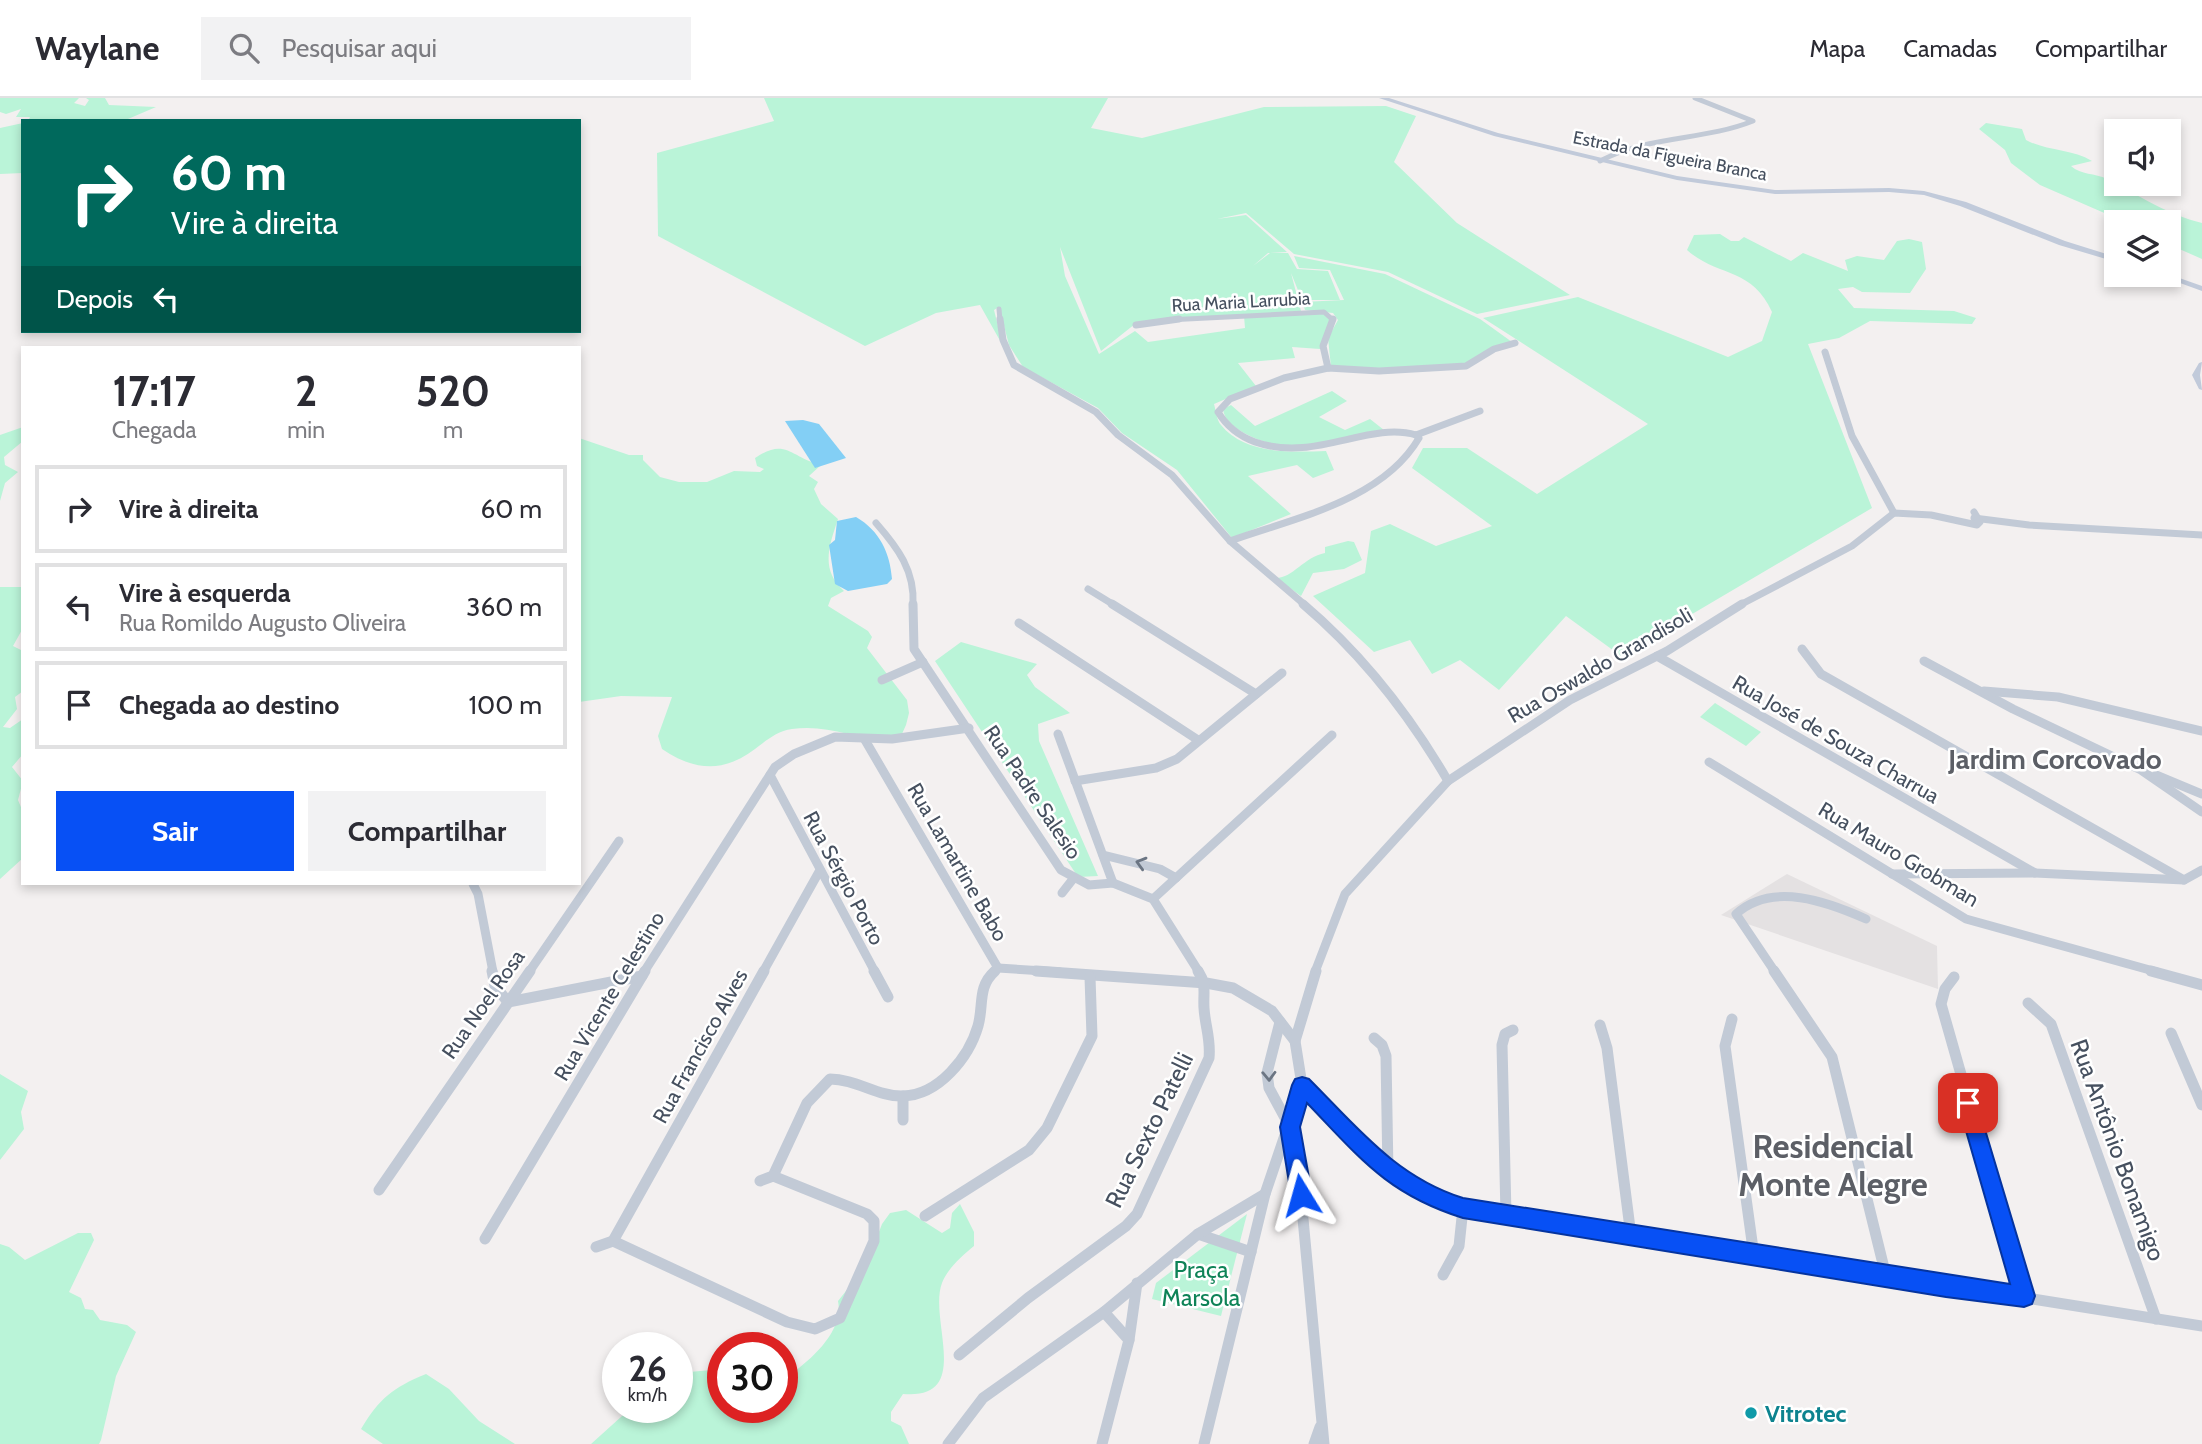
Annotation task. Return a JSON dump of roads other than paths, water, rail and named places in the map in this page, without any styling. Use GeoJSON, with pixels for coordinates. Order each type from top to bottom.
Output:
{"type":"FeatureCollection","features":[{"type":"Feature","properties":{"kind":"main road","name":"Estrada da Figueira Branca"},"geometry":{"type":"LineString","coordinates":[[1382,98],[1487,133],[1677,177],[1764,191],[1889,190],[1924,193],[1963,204],[2062,243],[2104,256]]}},
{"type":"Feature","properties":{"kind":"main road"},"geometry":{"type":"LineString","coordinates":[[2181,282],[2202,289]]}},
{"type":"Feature","properties":{"kind":"main road"},"geometry":{"type":"LineString","coordinates":[[2202,365],[2196,375],[2202,387]]}},
{"type":"Feature","properties":{"kind":"street"},"geometry":{"type":"LineString","coordinates":[[1600,161],[1621,149],[1663,139],[1735,129],[1753,120],[1695,98]]}},
{"type":"Feature","properties":{"kind":"street"},"geometry":{"type":"LineString","coordinates":[[999,309],[1003,340],[1014,365],[1024,374],[1096,412],[1118,435],[1172,475],[1230,541],[1362,658],[1430,750],[1448,781]]}},
{"type":"Feature","properties":{"kind":"street","name":"Rua Maria Larrubia"},"geometry":{"type":"LineString","coordinates":[[1136,325],[1183,318],[1324,312],[1334,318],[1323,346],[1328,368]]}},
{"type":"Feature","properties":{"kind":"street"},"geometry":{"type":"LineString","coordinates":[[1480,411],[1416,435],[1389,433],[1316,448],[1286,450],[1243,436],[1231,429],[1218,412],[1223,403],[1284,378],[1328,368],[1379,371],[1453,369],[1466,366],[1494,349],[1515,343]]}},
{"type":"Feature","properties":{"kind":"street"},"geometry":{"type":"LineString","coordinates":[[1825,352],[1849,433],[1868,474],[1894,513],[2029,525],[2202,535]]}},
{"type":"Feature","properties":{"kind":"street"},"geometry":{"type":"LineString","coordinates":[[1230,541],[1386,478],[1416,447],[1419,438],[1416,435]]}},
{"type":"Feature","properties":{"kind":"street","name":"Rua Oswaldo Grandisoli"},"geometry":{"type":"LineString","coordinates":[[1295,1041],[1321,953],[1345,894],[1448,781],[1570,700],[1657,656],[1766,589],[1852,546],[1894,513]]}},
{"type":"Feature","properties":{"kind":"street"},"geometry":{"type":"LineString","coordinates":[[876,523],[895,544],[910,572],[914,595],[911,636],[922,662],[882,680]]}},
{"type":"Feature","properties":{"kind":"street"},"geometry":{"type":"LineString","coordinates":[[2165,532],[2202,540]]}},
{"type":"Feature","properties":{"kind":"street"},"geometry":{"type":"LineString","coordinates":[[1088,589],[1255,694]]}},
{"type":"Feature","properties":{"kind":"street"},"geometry":{"type":"LineString","coordinates":[[1019,623],[1198,740]]}},
{"type":"Feature","properties":{"kind":"street"},"geometry":{"type":"LineString","coordinates":[[1802,649],[1821,674],[2184,880]]}},
{"type":"Feature","properties":{"kind":"street","name":"Rua José de Souza Charrua"},"geometry":{"type":"LineString","coordinates":[[1657,656],[2035,873]]}},
{"type":"Feature","properties":{"kind":"street"},"geometry":{"type":"LineString","coordinates":[[1924,661],[1978,691],[2141,769],[2202,794]]}},
{"type":"Feature","properties":{"kind":"street","name":"Rua Padre Salesio"},"geometry":{"type":"LineString","coordinates":[[922,662],[969,728],[1061,870],[1073,879],[1089,885],[1113,883],[1153,899]]}},
{"type":"Feature","properties":{"kind":"street"},"geometry":{"type":"LineString","coordinates":[[1075,782],[1156,768],[1177,759],[1282,673]]}},
{"type":"Feature","properties":{"kind":"street"},"geometry":{"type":"LineString","coordinates":[[1978,691],[2058,697],[2202,731]]}},
{"type":"Feature","properties":{"kind":"street","name":"Rua Vicente Celestino"},"geometry":{"type":"LineString","coordinates":[[485,1239],[642,976],[775,767],[794,754],[821,742],[848,737],[865,740],[969,728]]}},
{"type":"Feature","properties":{"kind":"street"},"geometry":{"type":"LineString","coordinates":[[1058,734],[1113,883]]}},
{"type":"Feature","properties":{"kind":"street"},"geometry":{"type":"LineString","coordinates":[[1206,983],[1153,899],[1332,735]]}},
{"type":"Feature","properties":{"kind":"street","name":"Rua Lamartine Babo"},"geometry":{"type":"LineString","coordinates":[[865,740],[998,968],[1090,977],[1206,983],[1250,995],[1272,1011],[1295,1041]]}},
{"type":"Feature","properties":{"kind":"street","name":"Rua Mauro Grobman"},"geometry":{"type":"LineString","coordinates":[[1709,762],[1966,919],[2202,985]]}},
{"type":"Feature","properties":{"kind":"street"},"geometry":{"type":"LineString","coordinates":[[2141,769],[2202,812]]}},
{"type":"Feature","properties":{"kind":"street","name":"Rua Sérgio Porto"},"geometry":{"type":"LineString","coordinates":[[770,775],[888,997]]}},
{"type":"Feature","properties":{"kind":"street","name":"Rua Noel Rosa"},"geometry":{"type":"LineString","coordinates":[[379,1190],[619,841]]}},
{"type":"Feature","properties":{"kind":"street"},"geometry":{"type":"LineString","coordinates":[[1998,852],[2010,873]]}},
{"type":"Feature","properties":{"kind":"street","name":"Rua Padre Salesio"},"geometry":{"type":"LineString","coordinates":[[1104,855],[1160,869],[1176,877]]}},
{"type":"Feature","properties":{"kind":"street","name":"Rua Francisco Alves"},"geometry":{"type":"LineString","coordinates":[[613,1241],[820,870]]}},
{"type":"Feature","properties":{"kind":"street"},"geometry":{"type":"LineString","coordinates":[[1890,874],[2035,873],[2184,880],[2202,870]]}},
{"type":"Feature","properties":{"kind":"street"},"geometry":{"type":"LineString","coordinates":[[1062,893],[1073,879]]}},
{"type":"Feature","properties":{"kind":"street"},"geometry":{"type":"LineString","coordinates":[[474,885],[478,894],[495,986],[508,1002],[642,976]]}},
{"type":"Feature","properties":{"kind":"street"},"geometry":{"type":"LineString","coordinates":[[1866,919],[1810,896],[1788,894],[1742,907],[1736,914],[1832,1056],[1886,1276]]}},
{"type":"Feature","properties":{"kind":"street"},"geometry":{"type":"LineString","coordinates":[[773,1176],[807,1103],[831,1079],[842,1078],[903,1096],[922,1091],[942,1079],[960,1060],[979,1022],[983,983],[998,968]]}},
{"type":"Feature","properties":{"kind":"street"},"geometry":{"type":"LineString","coordinates":[[925,1216],[1029,1150],[1047,1128],[1092,1036],[1090,977]]}},
{"type":"Feature","properties":{"kind":"street"},"geometry":{"type":"LineString","coordinates":[[1954,977],[1945,989],[1941,1004],[2024,1296]]}},
{"type":"Feature","properties":{"kind":"street","name":"Rua Sexto Patelli"},"geometry":{"type":"LineString","coordinates":[[959,1355],[1028,1298],[1126,1226],[1137,1214],[1209,1058],[1211,1039],[1204,1008],[1206,983]]}},
{"type":"Feature","properties":{"kind":"street","name":"Rua Antônio Bonamigo"},"geometry":{"type":"LineString","coordinates":[[2028,1003],[2042,1012],[2051,1024],[2156,1319]]}},
{"type":"Feature","properties":{"kind":"street"},"geometry":{"type":"LineString","coordinates":[[1732,1019],[1725,1046],[1754,1256]]}},
{"type":"Feature","properties":{"kind":"street"},"geometry":{"type":"LineString","coordinates":[[1280,1022],[1267,1073],[1269,1088],[1290,1127],[1301,1195],[1324,1444]]}},
{"type":"Feature","properties":{"kind":"street"},"geometry":{"type":"LineString","coordinates":[[1600,1025],[1608,1048],[1631,1236]]}},
{"type":"Feature","properties":{"kind":"street"},"geometry":{"type":"LineString","coordinates":[[1506,1215],[1502,1045],[1505,1034],[1513,1030]]}},
{"type":"Feature","properties":{"kind":"street"},"geometry":{"type":"LineString","coordinates":[[2171,1033],[2202,1105]]}},
{"type":"Feature","properties":{"kind":"street"},"geometry":{"type":"LineString","coordinates":[[1374,1038],[1382,1045],[1385,1056],[1388,1172]]}},
{"type":"Feature","properties":{"kind":"street"},"geometry":{"type":"LineString","coordinates":[[1204,1444],[1265,1194],[1290,1127],[1302,1085],[1295,1041]]}},
{"type":"Feature","properties":{"kind":"street"},"geometry":{"type":"LineString","coordinates":[[1302,1085],[1388,1172],[1432,1198],[1463,1208],[2202,1326]]}},
{"type":"Feature","properties":{"kind":"street"},"geometry":{"type":"LineString","coordinates":[[903,1096],[903,1120]]}},
{"type":"Feature","properties":{"kind":"street"},"geometry":{"type":"LineString","coordinates":[[596,1248],[613,1241],[806,1329],[818,1330],[829,1326],[839,1318],[874,1241],[874,1220],[867,1214],[773,1176],[760,1181]]}},
{"type":"Feature","properties":{"kind":"street"},"geometry":{"type":"LineString","coordinates":[[948,1444],[983,1398],[1104,1312],[1198,1234],[1265,1194]]}},
{"type":"Feature","properties":{"kind":"street"},"geometry":{"type":"LineString","coordinates":[[1443,1275],[1459,1246],[1463,1208]]}},
{"type":"Feature","properties":{"kind":"street"},"geometry":{"type":"LineString","coordinates":[[1198,1234],[1232,1243],[1251,1252]]}},
{"type":"Feature","properties":{"kind":"street"},"geometry":{"type":"LineString","coordinates":[[1102,1444],[1129,1340],[1137,1283]]}},
{"type":"Feature","properties":{"kind":"street"},"geometry":{"type":"LineString","coordinates":[[1104,1312],[1129,1340]]}},
{"type":"Feature","properties":{"kind":"street"},"geometry":{"type":"LineString","coordinates":[[1314,1444],[1321,1422]]}},
{"type":"Feature","properties":{"kind":"water"},"geometry":{"type":"Polygon","coordinates":[[[803,420],[819,424],[846,458],[815,468],[785,421],[803,420]]]}},
{"type":"Feature","properties":{"kind":"water"},"geometry":{"type":"Polygon","coordinates":[[[856,517],[871,529],[882,544],[889,560],[892,579],[887,584],[848,591],[835,584],[829,545],[835,540],[837,521],[856,517]]]}},
{"type":"Feature","properties":{"kind":"place","name":"Vitrotec"},"geometry":{"type":"Point","coordinates":[1751,1413]}},
{"type":"Feature","properties":{"kind":"district","name":"Jardim Corcovado"},"geometry":{"type":"Point","coordinates":[2055,759]}},
{"type":"Feature","properties":{"kind":"district","name":"Residencial Monte Alegre"},"geometry":{"type":"Point","coordinates":[1833,1165]}},
{"type":"Feature","properties":{"kind":"park label","name":"Praça Marsola"},"geometry":{"type":"Point","coordinates":[1201,1283]}}]}
